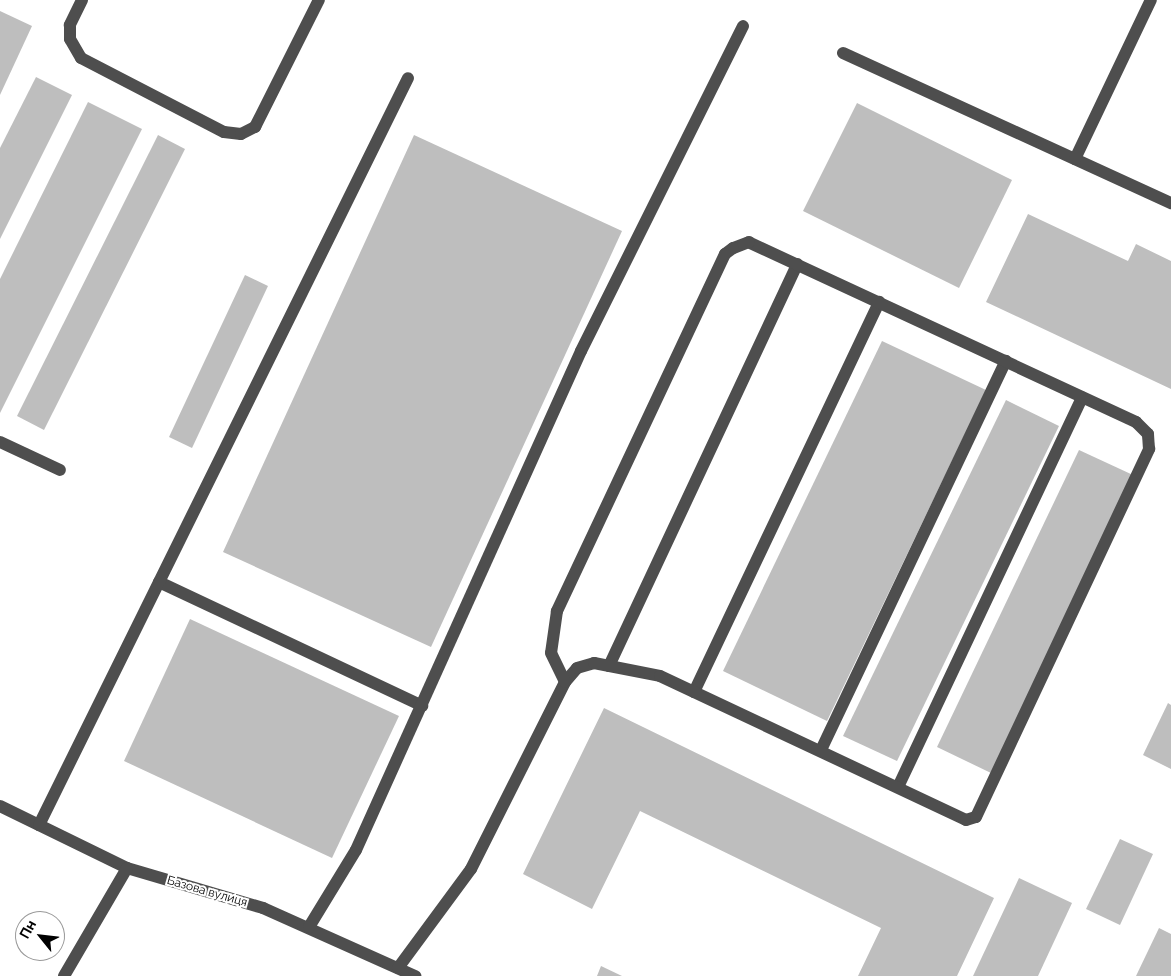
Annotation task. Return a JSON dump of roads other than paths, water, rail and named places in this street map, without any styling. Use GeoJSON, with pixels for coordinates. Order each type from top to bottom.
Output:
{"type":"FeatureCollection","features":[{"type":"Feature","properties":{"kind":"street"},"geometry":{"type":"LineString","coordinates":[[82,0],[70,25],[70,40],[82,58],[224,132],[241,134],[255,127],[319,0]]}},
{"type":"Feature","properties":{"kind":"street"},"geometry":{"type":"LineString","coordinates":[[1075,159],[1151,0]]}},
{"type":"Feature","properties":{"kind":"street"},"geometry":{"type":"LineString","coordinates":[[309,928],[356,850],[581,351],[743,26]]}},
{"type":"Feature","properties":{"kind":"street"},"geometry":{"type":"LineString","coordinates":[[843,53],[1171,203]]}},
{"type":"Feature","properties":{"kind":"street"},"geometry":{"type":"LineString","coordinates":[[39,825],[408,78]]}},
{"type":"Feature","properties":{"kind":"street"},"geometry":{"type":"LineString","coordinates":[[398,968],[471,869],[565,682],[577,668],[594,663],[660,676],[821,750],[966,820],[976,817],[983,807],[1149,449],[1148,434],[1136,422],[749,242],[725,254],[557,611],[551,653],[565,682]]}},
{"type":"Feature","properties":{"kind":"street"},"geometry":{"type":"LineString","coordinates":[[609,666],[797,264]]}},
{"type":"Feature","properties":{"kind":"street"},"geometry":{"type":"LineString","coordinates":[[694,692],[879,302]]}},
{"type":"Feature","properties":{"kind":"street"},"geometry":{"type":"LineString","coordinates":[[821,750],[1006,361]]}},
{"type":"Feature","properties":{"kind":"street"},"geometry":{"type":"LineString","coordinates":[[898,787],[1082,397]]}},
{"type":"Feature","properties":{"kind":"street"},"geometry":{"type":"LineString","coordinates":[[0,442],[60,470]]}},
{"type":"Feature","properties":{"kind":"street"},"geometry":{"type":"LineString","coordinates":[[159,582],[422,706]]}},
{"type":"Feature","properties":{"kind":"street","name":"Базова вулиця"},"geometry":{"type":"LineString","coordinates":[[0,806],[127,868],[263,908],[414,976]]}},
{"type":"Feature","properties":{"kind":"street"},"geometry":{"type":"LineString","coordinates":[[64,976],[127,868]]}}]}
